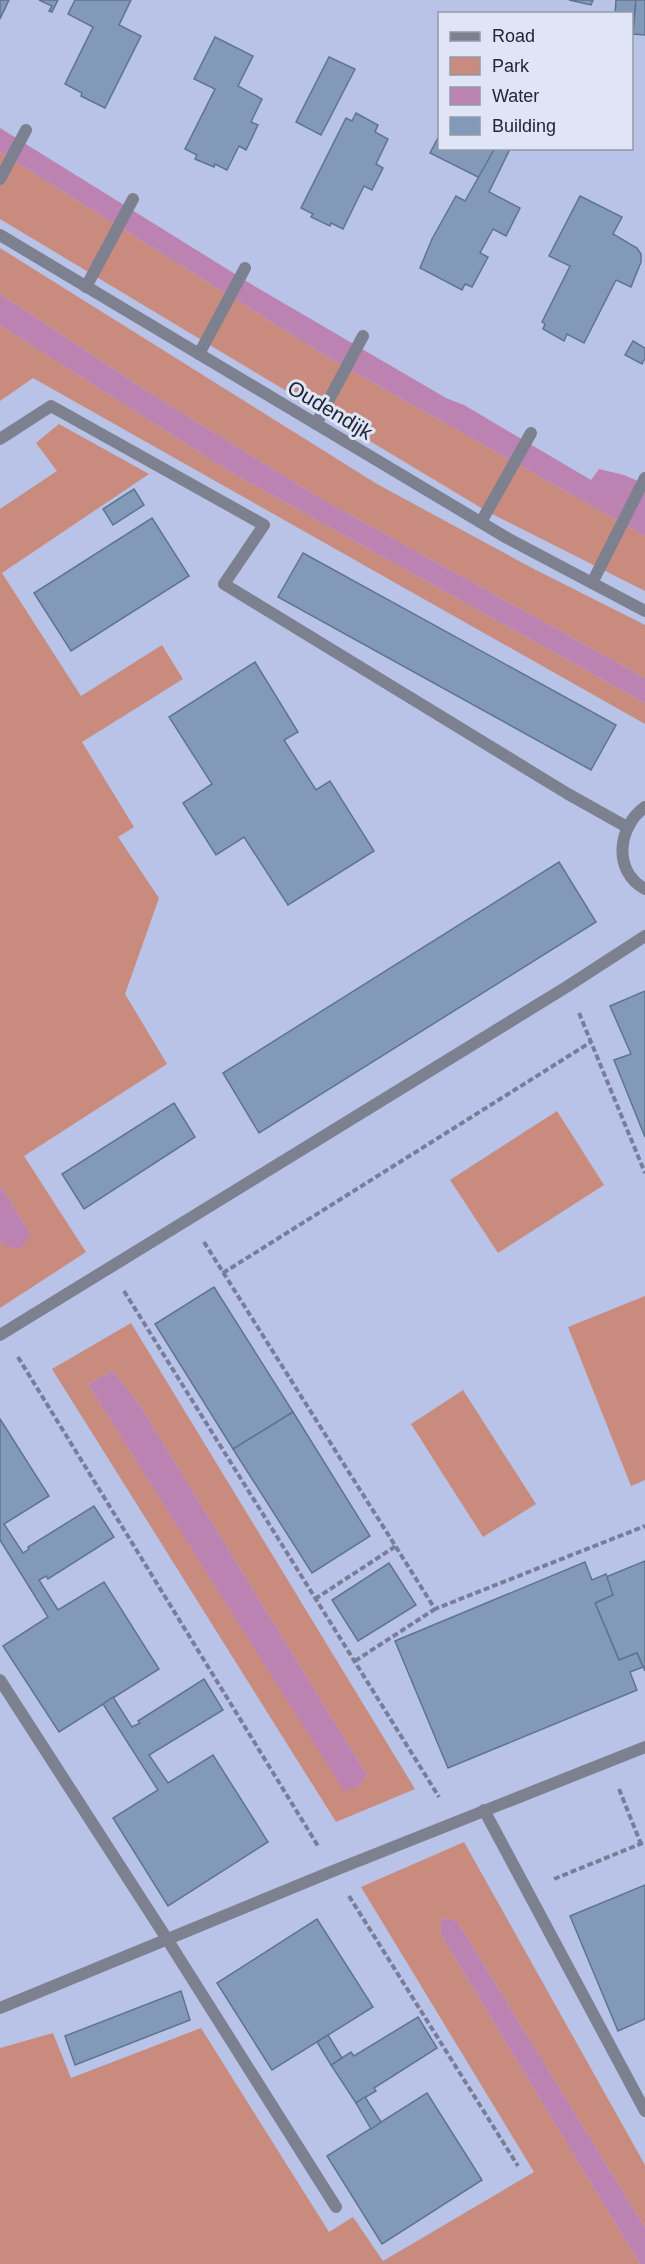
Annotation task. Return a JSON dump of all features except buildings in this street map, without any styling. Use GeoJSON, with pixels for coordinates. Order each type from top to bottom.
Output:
{"type":"FeatureCollection","features":[{"type":"Feature","properties":{"kind":"street"},"geometry":{"type":"LineString","coordinates":[[2,176],[26,130]]}},
{"type":"Feature","properties":{"kind":"street"},"geometry":{"type":"LineString","coordinates":[[86,287],[133,199]]}},
{"type":"Feature","properties":{"kind":"street","name":"Oudendijk"},"geometry":{"type":"LineString","coordinates":[[0,235],[481,522],[645,611]]}},
{"type":"Feature","properties":{"kind":"street"},"geometry":{"type":"LineString","coordinates":[[199,354],[245,268]]}},
{"type":"Feature","properties":{"kind":"street"},"geometry":{"type":"LineString","coordinates":[[316,424],[363,336]]}},
{"type":"Feature","properties":{"kind":"street"},"geometry":{"type":"LineString","coordinates":[[0,439],[51,406],[264,525],[224,584],[568,794],[627,827]]}},
{"type":"Feature","properties":{"kind":"street"},"geometry":{"type":"LineString","coordinates":[[481,522],[531,433]]}},
{"type":"Feature","properties":{"kind":"street"},"geometry":{"type":"LineString","coordinates":[[592,583],[645,478]]}},
{"type":"Feature","properties":{"kind":"street"},"geometry":{"type":"LineString","coordinates":[[645,807],[635,814],[627,827],[622,843],[623,859],[629,874],[645,889]]}},
{"type":"Feature","properties":{"kind":"street"},"geometry":{"type":"LineString","coordinates":[[2,1334],[568,986],[645,936]]}},
{"type":"Feature","properties":{"kind":"street"},"geometry":{"type":"LineString","coordinates":[[0,1680],[336,2207]]}},
{"type":"Feature","properties":{"kind":"street"},"geometry":{"type":"LineString","coordinates":[[0,2008],[454,1822],[645,1747]]}},
{"type":"Feature","properties":{"kind":"street"},"geometry":{"type":"LineString","coordinates":[[484,1810],[645,2111]]}},
{"type":"Feature","properties":{"kind":"path"},"geometry":{"type":"LineString","coordinates":[[568,986],[645,1173]]}},
{"type":"Feature","properties":{"kind":"path"},"geometry":{"type":"LineString","coordinates":[[223,1273],[591,1042]]}},
{"type":"Feature","properties":{"kind":"path"},"geometry":{"type":"LineString","coordinates":[[189,1219],[435,1609]]}},
{"type":"Feature","properties":{"kind":"path"},"geometry":{"type":"LineString","coordinates":[[109,1268],[454,1822]]}},
{"type":"Feature","properties":{"kind":"path"},"geometry":{"type":"LineString","coordinates":[[2,1334],[518,2166]]}},
{"type":"Feature","properties":{"kind":"path"},"geometry":{"type":"LineString","coordinates":[[355,1662],[435,1609],[645,1526]]}},
{"type":"Feature","properties":{"kind":"path"},"geometry":{"type":"LineString","coordinates":[[315,1599],[396,1546]]}},
{"type":"Feature","properties":{"kind":"path"},"geometry":{"type":"LineString","coordinates":[[527,1890],[643,1843],[608,1762]]}},
{"type":"Feature","properties":{"kind":"green space"},"geometry":{"type":"Polygon","coordinates":[[[0,152],[321,353],[645,536],[645,591],[488,512],[0,219],[0,152]]]}},
{"type":"Feature","properties":{"kind":"green space"},"geometry":{"type":"Polygon","coordinates":[[[0,248],[377,484],[532,568],[645,625],[645,678],[320,498],[153,395],[0,294],[0,248]]]}},
{"type":"Feature","properties":{"kind":"green space"},"geometry":{"type":"Polygon","coordinates":[[[0,325],[229,471],[645,703],[645,724],[33,378],[0,401],[0,325]]]}},
{"type":"Feature","properties":{"kind":"green space"},"geometry":{"type":"Polygon","coordinates":[[[59,424],[149,474],[2,573],[81,696],[162,645],[183,679],[82,742],[134,827],[118,837],[159,898],[125,994],[167,1064],[24,1156],[86,1252],[0,1308],[0,1239],[4,1245],[30,1233],[0,1185],[0,509],[57,471],[36,443],[59,424]]]}},
{"type":"Feature","properties":{"kind":"green space"},"geometry":{"type":"Polygon","coordinates":[[[557,1111],[604,1185],[498,1253],[450,1180],[557,1111]]]}},
{"type":"Feature","properties":{"kind":"green space"},"geometry":{"type":"Polygon","coordinates":[[[645,1296],[645,1480],[631,1486],[568,1327],[645,1296]]]}},
{"type":"Feature","properties":{"kind":"green space"},"geometry":{"type":"Polygon","coordinates":[[[131,1323],[415,1789],[336,1822],[52,1369],[131,1323]],[[113,1371],[88,1384],[344,1790],[359,1786],[367,1775],[139,1404],[113,1371]]]}},
{"type":"Feature","properties":{"kind":"green space"},"geometry":{"type":"Polygon","coordinates":[[[463,1390],[536,1504],[483,1537],[411,1424],[463,1390]]]}},
{"type":"Feature","properties":{"kind":"green space"},"geometry":{"type":"Polygon","coordinates":[[[464,1842],[645,2165],[645,2228],[457,1921],[442,1918],[440,1933],[640,2264],[0,2264],[0,2048],[53,2033],[71,2078],[201,2028],[329,2232],[353,2217],[383,2261],[534,2172],[361,1887],[464,1842]]]}},
{"type":"Feature","properties":{"kind":"water"},"geometry":{"type":"Polygon","coordinates":[[[0,128],[256,287],[591,480],[599,469],[624,475],[645,484],[645,536],[321,353],[0,152],[0,128]]]}},
{"type":"Feature","properties":{"kind":"water"},"geometry":{"type":"Polygon","coordinates":[[[0,294],[153,395],[320,498],[645,678],[645,703],[229,471],[0,325],[0,294]]]}},
{"type":"Feature","properties":{"kind":"water"},"geometry":{"type":"Polygon","coordinates":[[[0,1185],[30,1233],[26,1242],[19,1249],[4,1245],[0,1239],[0,1185]]]}},
{"type":"Feature","properties":{"kind":"water"},"geometry":{"type":"Polygon","coordinates":[[[113,1371],[139,1404],[367,1775],[359,1786],[344,1791],[88,1384],[113,1371]]]}},
{"type":"Feature","properties":{"kind":"water"},"geometry":{"type":"Polygon","coordinates":[[[442,1918],[457,1921],[645,2228],[645,2264],[640,2264],[440,1933],[442,1918]]]}}]}
